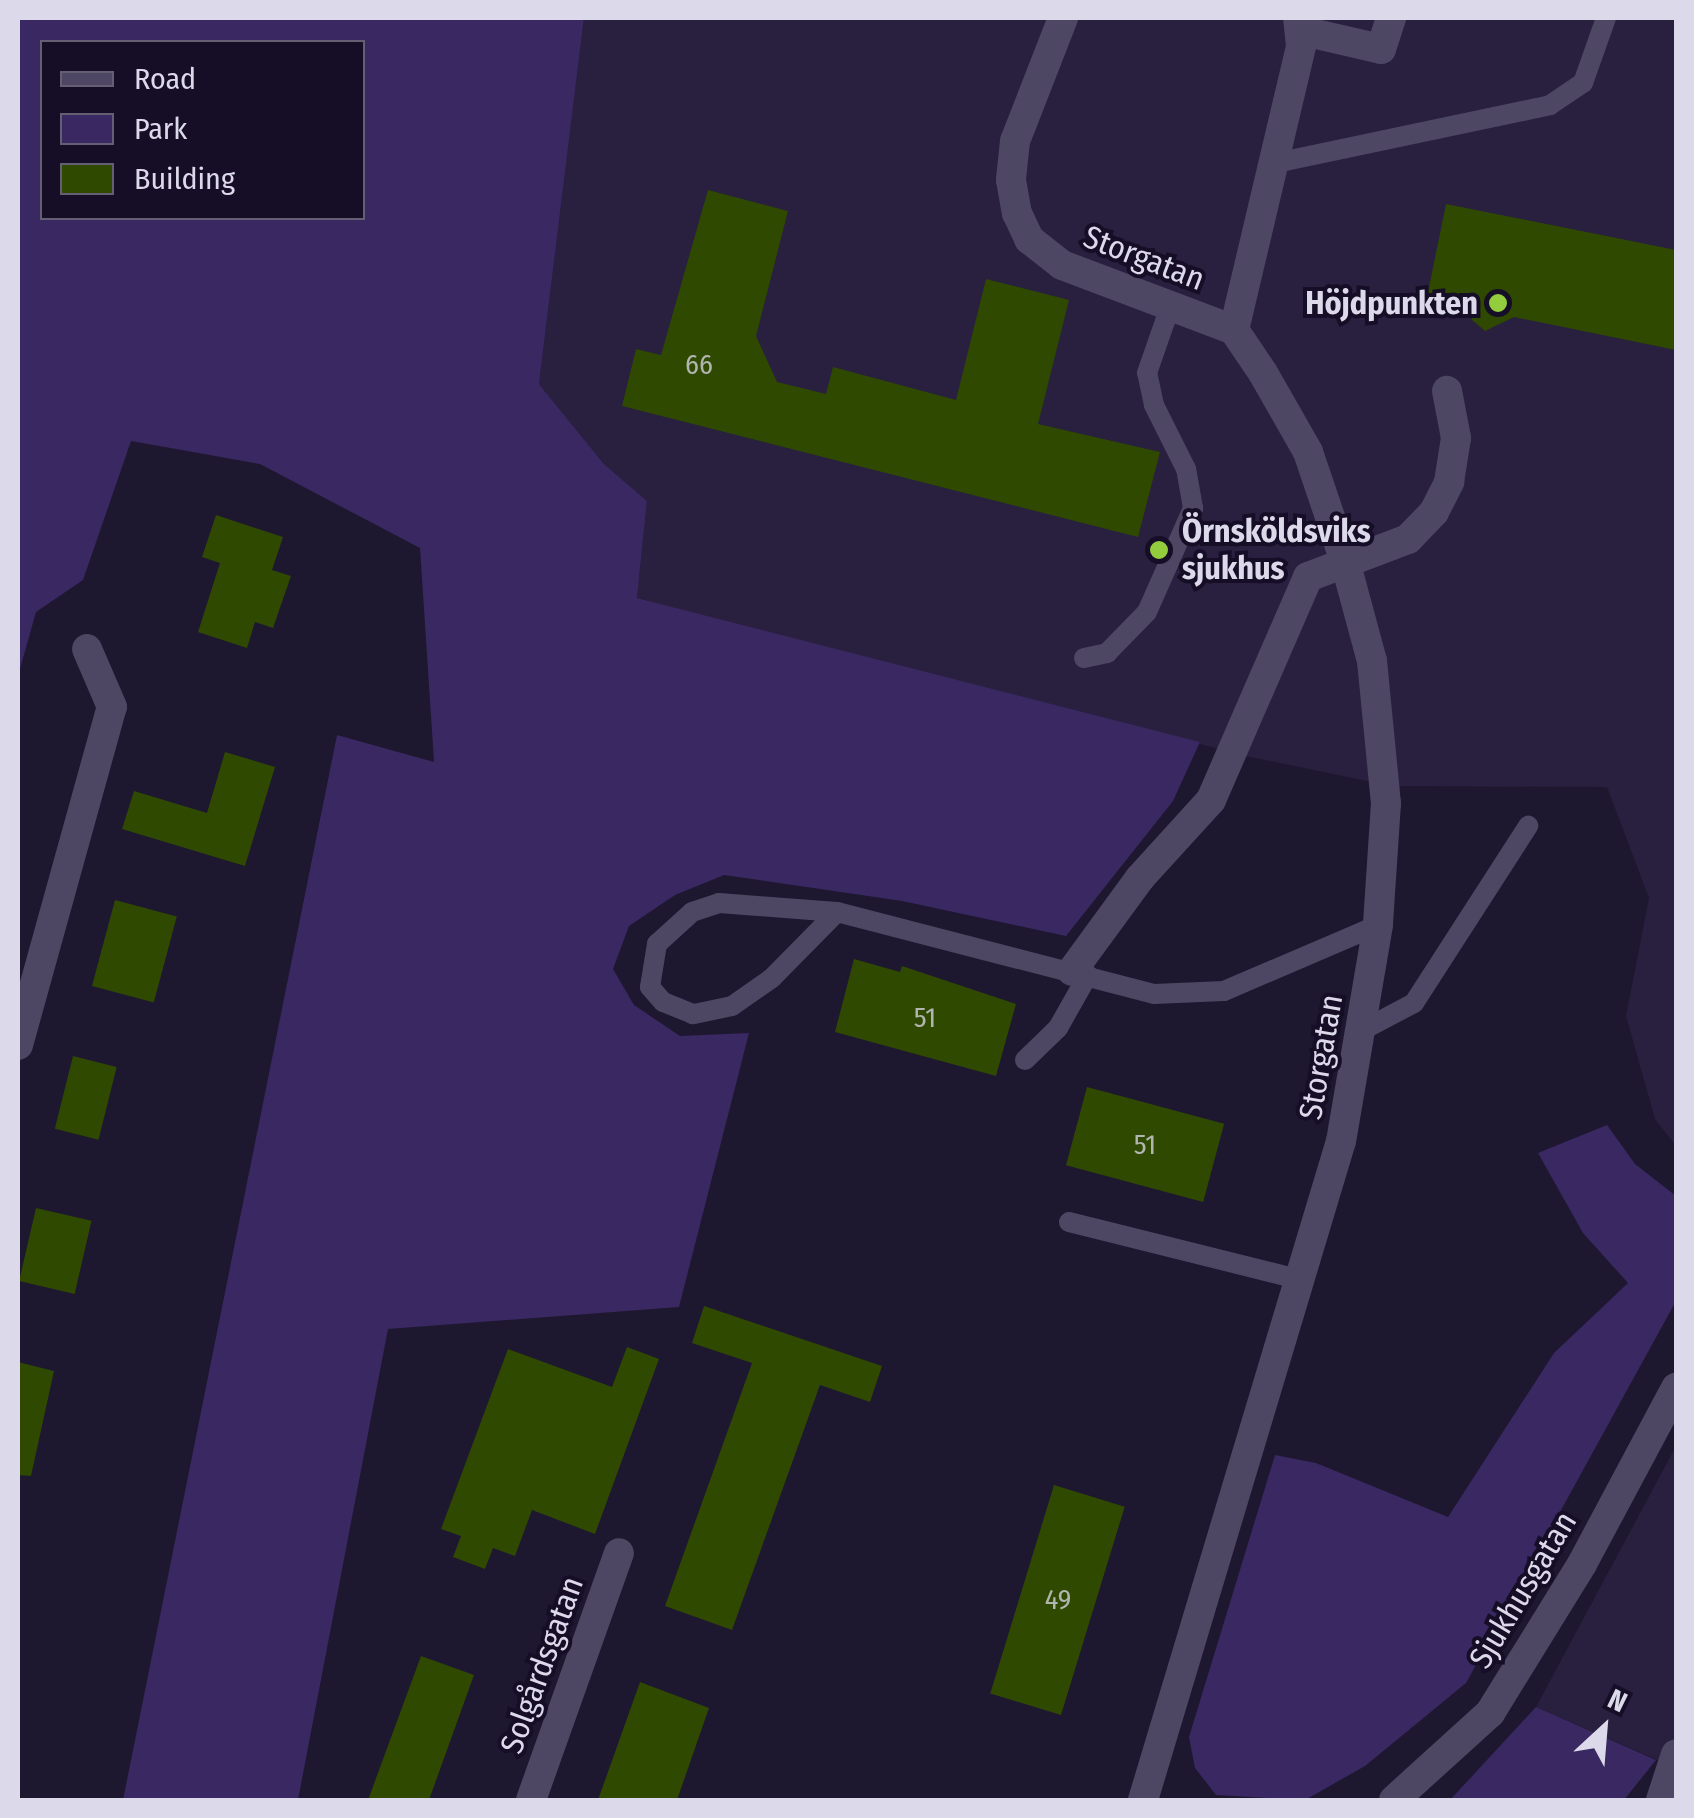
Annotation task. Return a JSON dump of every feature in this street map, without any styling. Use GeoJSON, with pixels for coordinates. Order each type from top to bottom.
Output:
{"type":"FeatureCollection","features":[{"type":"Feature","properties":{"kind":"street","name":"Storgatan"},"geometry":{"type":"LineString","coordinates":[[1064,18],[1015,141],[1011,180],[1017,214],[1029,239],[1062,265],[1234,330],[1308,452],[1345,561],[1372,660],[1380,724],[1386,861],[1363,1030],[1341,1141],[1143,1800]]}},
{"type":"Feature","properties":{"kind":"street","name":"Storgatan"},"geometry":{"type":"LineString","coordinates":[[1234,330],[1302,22],[1382,49],[1391,18]]}},
{"type":"Feature","properties":{"kind":"street"},"geometry":{"type":"LineString","coordinates":[[1080,973],[1140,878],[1211,800],[1308,577],[1408,539],[1434,512],[1449,482],[1456,438],[1447,391]]}},
{"type":"Feature","properties":{"kind":"street"},"geometry":{"type":"LineString","coordinates":[[18,1045],[112,707],[87,650]]}},
{"type":"Feature","properties":{"kind":"street","name":"Sjukhusgatan"},"geometry":{"type":"LineString","coordinates":[[1394,1800],[1490,1712],[1582,1564],[1676,1388]]}},
{"type":"Feature","properties":{"kind":"street","name":"Solgårdsgatan"},"geometry":{"type":"LineString","coordinates":[[531,1800],[619,1554]]}},
{"type":"Feature","properties":{"kind":"street"},"geometry":{"type":"LineString","coordinates":[[1661,1800],[1676,1754]]}},
{"type":"Feature","properties":{"kind":"lane"},"geometry":{"type":"LineString","coordinates":[[1271,164],[1550,105],[1583,83],[1606,18]]}},
{"type":"Feature","properties":{"kind":"lane"},"geometry":{"type":"LineString","coordinates":[[1084,658],[1106,653],[1146,612],[1193,508],[1186,469],[1154,405],[1147,372],[1170,307]]}},
{"type":"Feature","properties":{"kind":"lane"},"geometry":{"type":"LineString","coordinates":[[1363,1030],[1414,1002],[1528,826]]}},
{"type":"Feature","properties":{"kind":"lane"},"geometry":{"type":"LineString","coordinates":[[837,912],[772,978],[732,1006],[694,1014],[663,1002],[650,987],[657,944],[692,912],[718,903],[837,912],[1154,994],[1224,991],[1378,925]]}},
{"type":"Feature","properties":{"kind":"lane"},"geometry":{"type":"LineString","coordinates":[[1026,1060],[1058,1028],[1080,973]]}},
{"type":"Feature","properties":{"kind":"lane"},"geometry":{"type":"LineString","coordinates":[[1068,1222],[1302,1280]]}},
{"type":"Feature","properties":{"kind":"shaded area","name":"Örnsköldsviks sjukhus"},"geometry":{"type":"Polygon","coordinates":[[[584,18],[1676,18],[1676,1146],[1655,1119],[1626,1016],[1649,898],[1607,787],[1391,786],[1246,756],[637,598],[647,501],[604,464],[539,384],[584,18]]]}},
{"type":"Feature","properties":{"kind":"shaded area"},"geometry":{"type":"Polygon","coordinates":[[[1676,1446],[1676,1768],[1536,1707],[1676,1446]]]}},
{"type":"Feature","properties":{"kind":"green space"},"geometry":{"type":"Polygon","coordinates":[[[18,18],[584,18],[539,384],[604,464],[647,501],[637,598],[1200,742],[1173,801],[1066,936],[902,901],[724,875],[675,895],[629,926],[613,969],[634,1005],[680,1036],[749,1033],[679,1307],[388,1329],[298,1800],[123,1800],[337,735],[434,762],[420,548],[260,464],[131,441],[83,580],[36,612],[18,676],[18,18]]]}},
{"type":"Feature","properties":{"kind":"green space"},"geometry":{"type":"Polygon","coordinates":[[[1607,1125],[1635,1164],[1676,1196],[1676,1301],[1466,1683],[1365,1766],[1305,1800],[1216,1795],[1195,1768],[1189,1737],[1275,1455],[1316,1463],[1448,1517],[1554,1353],[1628,1283],[1583,1233],[1538,1153],[1607,1125]]]}},
{"type":"Feature","properties":{"kind":"green space"},"geometry":{"type":"Polygon","coordinates":[[[1536,1707],[1656,1760],[1624,1800],[1450,1800],[1536,1707]]]}},
{"type":"Feature","properties":{"kind":"building"},"geometry":{"type":"Polygon","coordinates":[[[708,190],[788,211],[756,336],[777,382],[826,394],[833,367],[956,400],[986,279],[1069,300],[1038,424],[1160,452],[1138,537],[622,406],[636,349],[661,355],[708,190]]]}},
{"type":"Feature","properties":{"kind":"building"},"geometry":{"type":"Polygon","coordinates":[[[1446,204],[1676,250],[1676,350],[1514,317],[1485,331],[1472,320],[1468,305],[1427,297],[1446,204]]]}},
{"type":"Feature","properties":{"kind":"building"},"geometry":{"type":"Polygon","coordinates":[[[216,515],[283,537],[272,570],[291,576],[273,628],[255,622],[247,648],[198,632],[220,563],[202,557],[216,515]]]}},
{"type":"Feature","properties":{"kind":"building"},"geometry":{"type":"Polygon","coordinates":[[[225,752],[275,767],[245,866],[122,829],[134,791],[207,813],[225,752]]]}},
{"type":"Feature","properties":{"kind":"building"},"geometry":{"type":"Polygon","coordinates":[[[115,900],[177,917],[154,1003],[92,986],[115,900]]]}},
{"type":"Feature","properties":{"kind":"building"},"geometry":{"type":"Polygon","coordinates":[[[854,959],[900,972],[902,966],[1016,1004],[996,1076],[835,1032],[854,959]]]}},
{"type":"Feature","properties":{"kind":"building"},"geometry":{"type":"Polygon","coordinates":[[[73,1056],[117,1067],[99,1140],[55,1129],[73,1056]]]}},
{"type":"Feature","properties":{"kind":"building"},"geometry":{"type":"Polygon","coordinates":[[[1087,1087],[1224,1124],[1203,1202],[1066,1165],[1087,1087]]]}},
{"type":"Feature","properties":{"kind":"building"},"geometry":{"type":"Polygon","coordinates":[[[36,1208],[92,1221],[75,1294],[19,1281],[36,1208]]]}},
{"type":"Feature","properties":{"kind":"building"},"geometry":{"type":"Polygon","coordinates":[[[704,1306],[882,1366],[870,1402],[820,1385],[732,1630],[665,1606],[752,1363],[692,1343],[704,1306]]]}},
{"type":"Feature","properties":{"kind":"building"},"geometry":{"type":"Polygon","coordinates":[[[627,1347],[659,1359],[595,1534],[532,1510],[515,1556],[493,1548],[485,1569],[453,1557],[461,1536],[441,1529],[508,1349],[612,1387],[627,1347]]]}},
{"type":"Feature","properties":{"kind":"building"},"geometry":{"type":"Polygon","coordinates":[[[18,1362],[54,1371],[31,1476],[18,1475],[18,1362]]]}},
{"type":"Feature","properties":{"kind":"building"},"geometry":{"type":"Polygon","coordinates":[[[1054,1485],[1125,1507],[1061,1715],[990,1693],[1054,1485]]]}},
{"type":"Feature","properties":{"kind":"building"},"geometry":{"type":"Polygon","coordinates":[[[421,1656],[474,1675],[429,1800],[368,1800],[421,1656]]]}},
{"type":"Feature","properties":{"kind":"building"},"geometry":{"type":"Polygon","coordinates":[[[640,1682],[709,1708],[677,1800],[598,1800],[640,1682]]]}},
{"type":"Feature","properties":{"kind":"place","name":"Höjdpunkten"},"geometry":{"type":"Point","coordinates":[1498,303]}},
{"type":"Feature","properties":{"kind":"place","name":"Örnsköldsviks sjukhus"},"geometry":{"type":"Point","coordinates":[1159,550]}}]}
